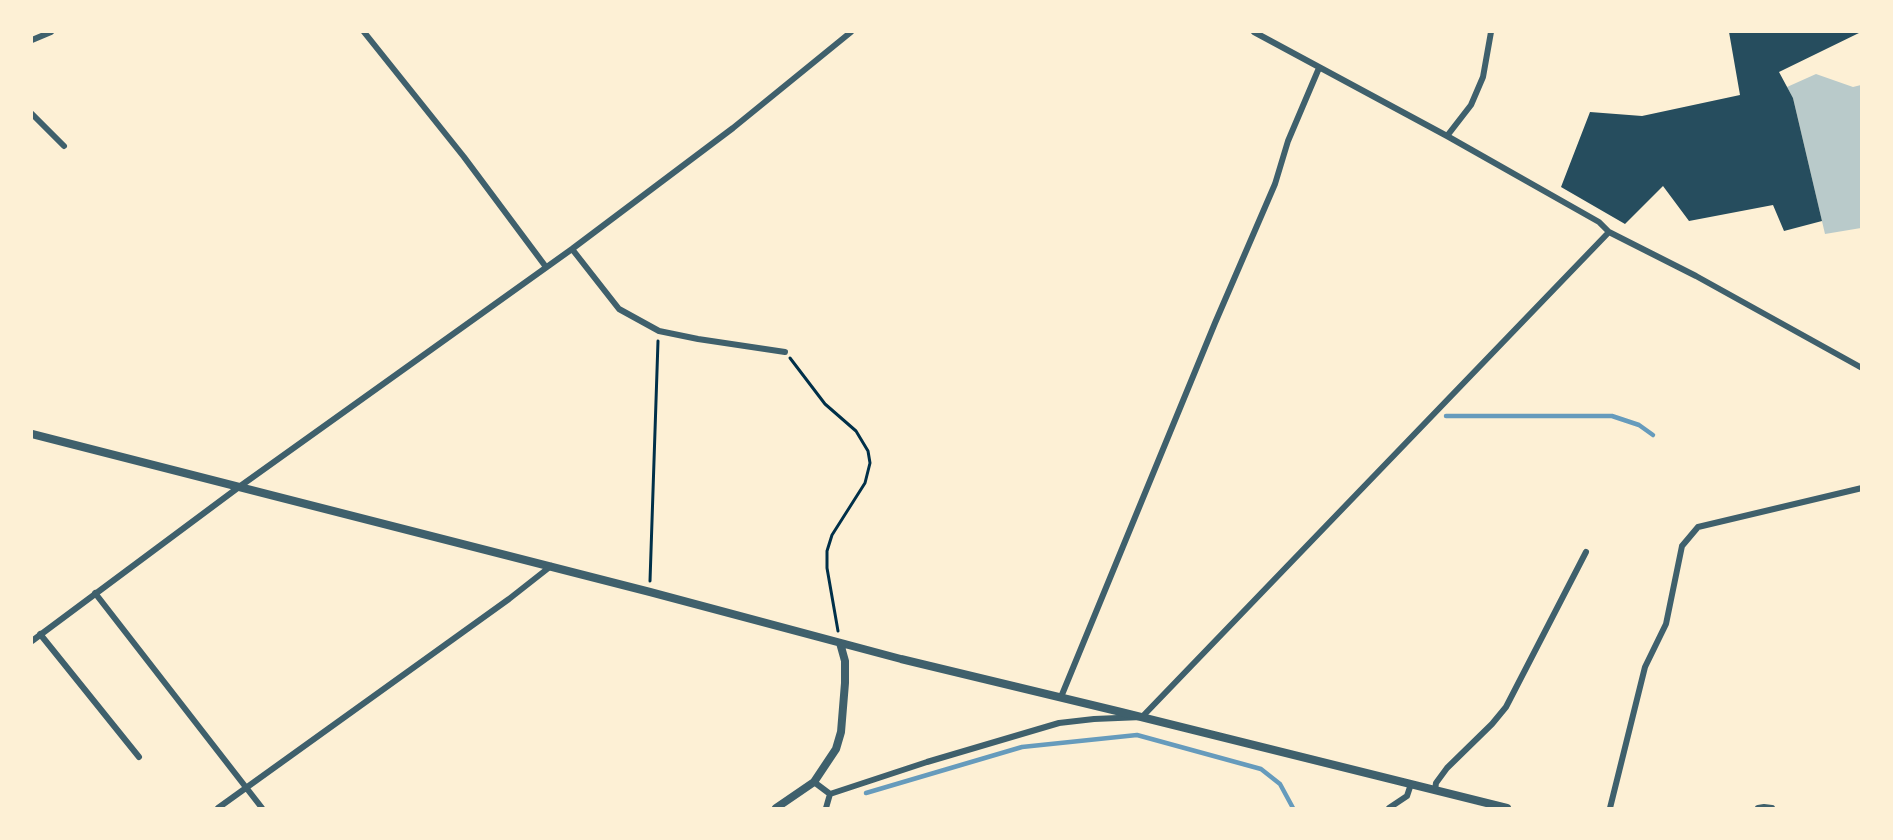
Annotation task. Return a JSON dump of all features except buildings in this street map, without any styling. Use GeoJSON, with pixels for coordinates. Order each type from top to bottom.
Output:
{"type":"FeatureCollection","features":[{"type":"Feature","properties":{"kind":"street"},"geometry":{"type":"LineString","coordinates":[[32,40],[51,32]]}},
{"type":"Feature","properties":{"kind":"street"},"geometry":{"type":"LineString","coordinates":[[364,32],[464,157],[546,267]]}},
{"type":"Feature","properties":{"kind":"street"},"geometry":{"type":"LineString","coordinates":[[32,640],[239,486],[572,249],[733,128],[851,32]]}},
{"type":"Feature","properties":{"kind":"street"},"geometry":{"type":"LineString","coordinates":[[1254,32],[1447,136],[1599,222],[1609,232],[1696,276],[1862,368]]}},
{"type":"Feature","properties":{"kind":"street"},"geometry":{"type":"LineString","coordinates":[[1447,136],[1471,105],[1483,76],[1491,32]]}},
{"type":"Feature","properties":{"kind":"street"},"geometry":{"type":"LineString","coordinates":[[1062,697],[1215,322],[1275,184],[1288,141],[1319,68]]}},
{"type":"Feature","properties":{"kind":"street"},"geometry":{"type":"LineString","coordinates":[[32,114],[64,146]]}},
{"type":"Feature","properties":{"kind":"street"},"geometry":{"type":"LineString","coordinates":[[830,794],[927,762],[1059,723],[1142,717],[1609,232]]}},
{"type":"Feature","properties":{"kind":"street"},"geometry":{"type":"LineString","coordinates":[[572,249],[619,309],[658,331],[785,352]]}},
{"type":"Feature","properties":{"kind":"street"},"geometry":{"type":"LineString","coordinates":[[32,434],[551,566],[840,643],[1507,808]]}},
{"type":"Feature","properties":{"kind":"street"},"geometry":{"type":"LineString","coordinates":[[1610,808],[1645,667],[1666,624],[1682,546],[1698,527],[1862,488]]}},
{"type":"Feature","properties":{"kind":"street"},"geometry":{"type":"LineString","coordinates":[[1435,790],[1436,783],[1447,768],[1506,707],[1586,552]]}},
{"type":"Feature","properties":{"kind":"street"},"geometry":{"type":"LineString","coordinates":[[218,808],[509,599],[551,566]]}},
{"type":"Feature","properties":{"kind":"street"},"geometry":{"type":"LineString","coordinates":[[95,593],[262,808]]}},
{"type":"Feature","properties":{"kind":"street"},"geometry":{"type":"LineString","coordinates":[[40,634],[139,757]]}},
{"type":"Feature","properties":{"kind":"street"},"geometry":{"type":"LineString","coordinates":[[776,808],[814,782],[836,749],[841,732],[846,683],[845,661],[840,643]]}},
{"type":"Feature","properties":{"kind":"street"},"geometry":{"type":"LineString","coordinates":[[814,782],[830,794]]}},
{"type":"Feature","properties":{"kind":"street"},"geometry":{"type":"LineString","coordinates":[[1389,808],[1407,796],[1411,784]]}},
{"type":"Feature","properties":{"kind":"street"},"geometry":{"type":"LineString","coordinates":[[826,808],[830,794]]}},
{"type":"Feature","properties":{"kind":"street"},"geometry":{"type":"LineString","coordinates":[[1758,808],[1772,808]]}},
{"type":"Feature","properties":{"kind":"path"},"geometry":{"type":"LineString","coordinates":[[650,592],[658,331]]}},
{"type":"Feature","properties":{"kind":"path"},"geometry":{"type":"LineString","coordinates":[[785,352],[825,404],[856,431],[868,451],[870,464],[865,483],[832,535],[827,551],[827,568],[840,643]]}},
{"type":"Feature","properties":{"kind":"shaded area"},"geometry":{"type":"Polygon","coordinates":[[[1816,74],[1853,87],[1861,85],[1861,228],[1825,234],[1793,98],[1787,87],[1816,74]]]}},
{"type":"Feature","properties":{"kind":"waterway"},"geometry":{"type":"LineString","coordinates":[[1446,416],[1612,416],[1639,425],[1653,435]]}},
{"type":"Feature","properties":{"kind":"waterway"},"geometry":{"type":"LineString","coordinates":[[866,793],[1022,747],[1137,735],[1261,769],[1280,784],[1293,808]]}}]}
